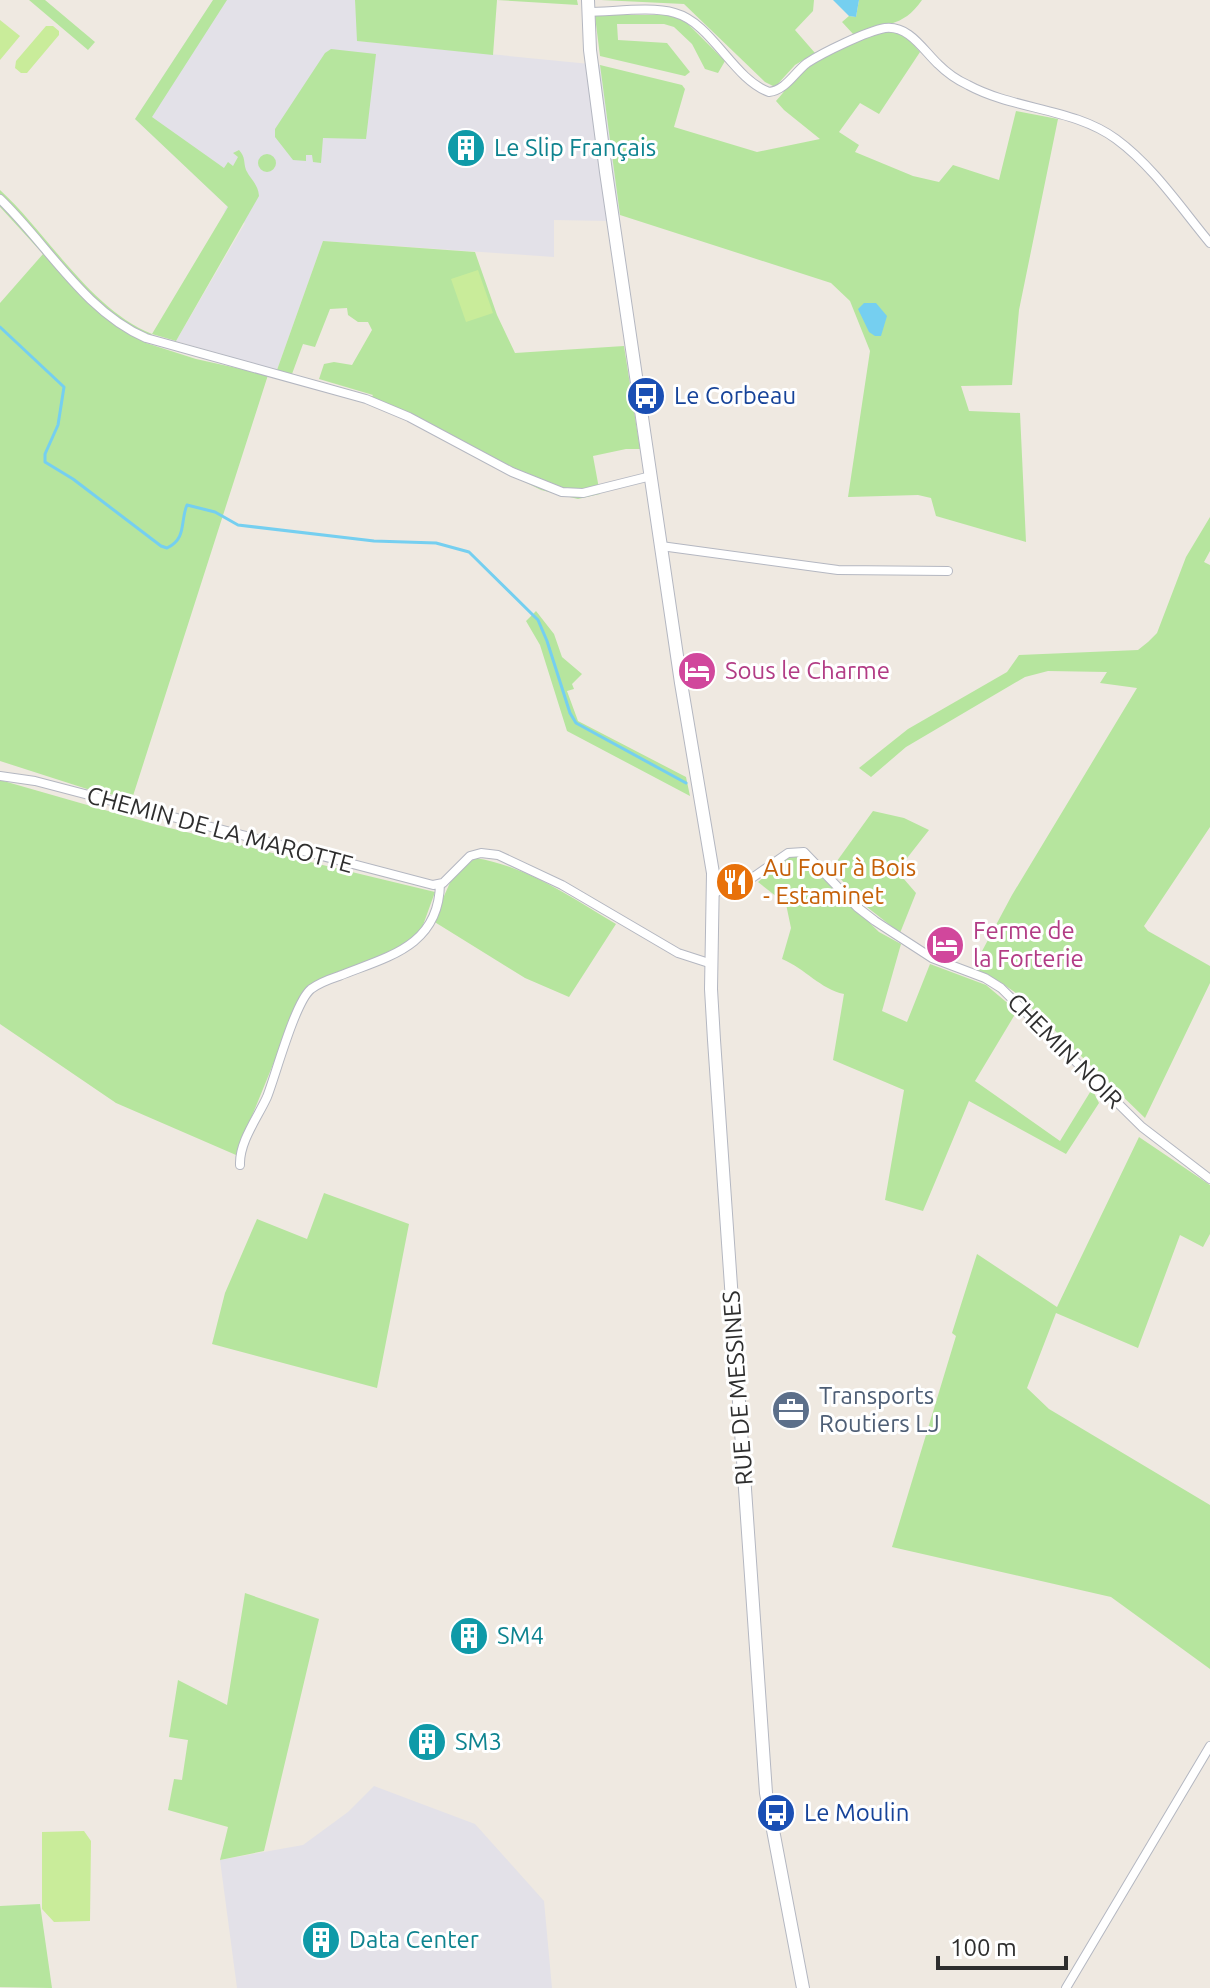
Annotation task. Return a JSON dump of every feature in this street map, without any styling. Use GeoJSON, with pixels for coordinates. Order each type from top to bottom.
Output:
{"type":"FeatureCollection","features":[{"type":"Feature","properties":{"kind":"main road","name":"RUE DE MESSINES"},"geometry":{"type":"LineString","coordinates":[[588,6],[593,79],[697,786],[711,862],[715,1056],[766,1793],[803,1988]]}},
{"type":"Feature","properties":{"kind":"street"},"geometry":{"type":"LineString","coordinates":[[588,6],[681,15],[757,85],[769,92],[781,88],[803,66],[820,56],[881,29],[902,30],[945,71],[971,87],[1012,103],[1084,122],[1114,137],[1138,159],[1210,243]]}},
{"type":"Feature","properties":{"kind":"street"},"geometry":{"type":"LineString","coordinates":[[0,199],[95,302],[138,334],[366,399],[401,413],[549,488],[574,494],[651,476]]}},
{"type":"Feature","properties":{"kind":"street"},"geometry":{"type":"LineString","coordinates":[[661,546],[838,570],[948,571]]}},
{"type":"Feature","properties":{"kind":"street","name":"CHEMIN DE LA MAROTTE"},"geometry":{"type":"LineString","coordinates":[[0,776],[35,781],[440,884]]}},
{"type":"Feature","properties":{"kind":"street","name":"CHEMIN NOIR"},"geometry":{"type":"LineString","coordinates":[[714,893],[752,878],[788,853],[804,852],[857,907],[875,921],[932,958],[985,978],[1001,988],[1142,1127],[1210,1179]]}},
{"type":"Feature","properties":{"kind":"street"},"geometry":{"type":"LineString","coordinates":[[240,1165],[243,1148],[305,995],[320,984],[413,944],[432,916],[440,884],[470,856],[481,853],[498,855],[562,885],[685,956],[712,964]]}},
{"type":"Feature","properties":{"kind":"street"},"geometry":{"type":"LineString","coordinates":[[1066,1988],[1210,1746]]}},
{"type":"Feature","properties":{"kind":"shaded area"},"geometry":{"type":"Polygon","coordinates":[[[213,0],[355,0],[358,41],[600,65],[620,215],[607,212],[608,221],[554,220],[554,257],[323,241],[277,370],[176,341],[245,223],[224,212],[227,206],[135,119],[213,0]]]}},
{"type":"Feature","properties":{"kind":"shaded area"},"geometry":{"type":"Polygon","coordinates":[[[374,1786],[475,1824],[544,1901],[552,1988],[237,1988],[220,1860],[303,1845],[348,1812],[374,1786]]]}},
{"type":"Feature","properties":{"kind":"green space"},"geometry":{"type":"Polygon","coordinates":[[[29,0],[45,0],[95,42],[88,50],[29,0]]]}},
{"type":"Feature","properties":{"kind":"green space"},"geometry":{"type":"Polygon","coordinates":[[[213,0],[227,0],[152,117],[224,168],[228,162],[233,166],[238,157],[233,153],[239,150],[259,196],[176,341],[152,334],[228,207],[135,119],[213,0]]]}},
{"type":"Feature","properties":{"kind":"green space"},"geometry":{"type":"Polygon","coordinates":[[[355,0],[497,0],[493,55],[357,41],[355,0]]]}},
{"type":"Feature","properties":{"kind":"green space"},"geometry":{"type":"Polygon","coordinates":[[[497,0],[577,0],[578,5],[497,0]]]}},
{"type":"Feature","properties":{"kind":"green space"},"geometry":{"type":"Polygon","coordinates":[[[601,0],[814,0],[813,11],[795,30],[815,53],[795,65],[775,87],[765,82],[684,4],[601,0]]]}},
{"type":"Feature","properties":{"kind":"green space"},"geometry":{"type":"Polygon","coordinates":[[[859,0],[922,0],[900,20],[854,35],[842,22],[849,16],[856,17],[859,0]]]}},
{"type":"Feature","properties":{"kind":"green space"},"geometry":{"type":"Polygon","coordinates":[[[670,15],[682,18],[725,61],[718,73],[705,69],[692,44],[674,27],[664,24],[617,24],[618,40],[667,43],[690,72],[685,76],[600,56],[595,16],[670,15]]]}},
{"type":"Feature","properties":{"kind":"green space"},"geometry":{"type":"Polygon","coordinates":[[[0,20],[20,36],[0,60],[0,20]]]}},
{"type":"Feature","properties":{"kind":"green space"},"geometry":{"type":"Polygon","coordinates":[[[46,26],[53,26],[59,35],[27,73],[21,73],[15,68],[16,61],[46,26]]]}},
{"type":"Feature","properties":{"kind":"green space"},"geometry":{"type":"Polygon","coordinates":[[[888,31],[903,36],[920,52],[879,114],[860,103],[839,132],[859,145],[855,152],[913,176],[939,182],[953,165],[999,180],[1016,111],[1058,119],[1019,310],[1012,385],[961,386],[969,411],[1020,413],[1026,542],[936,516],[931,498],[918,495],[848,497],[870,351],[850,301],[831,283],[620,215],[600,65],[682,85],[685,89],[674,127],[757,152],[820,139],[776,101],[798,75],[820,59],[888,31]]]}},
{"type":"Feature","properties":{"kind":"green space"},"geometry":{"type":"Polygon","coordinates":[[[331,49],[376,54],[366,139],[323,138],[321,163],[313,162],[312,155],[306,155],[306,161],[293,160],[275,137],[275,129],[325,53],[331,49]]]}},
{"type":"Feature","properties":{"kind":"green space"},"geometry":{"type":"Polygon","coordinates":[[[267,154],[276,163],[267,172],[258,163],[267,154]]]}},
{"type":"Feature","properties":{"kind":"green space"},"geometry":{"type":"Polygon","coordinates":[[[0,190],[89,289],[130,322],[152,334],[146,343],[196,359],[268,375],[132,799],[87,789],[0,761],[0,303],[43,254],[0,207],[0,190]]]}},
{"type":"Feature","properties":{"kind":"green space"},"geometry":{"type":"Polygon","coordinates":[[[323,241],[475,252],[497,315],[515,353],[624,346],[640,449],[593,456],[600,494],[578,499],[541,490],[399,415],[368,403],[373,395],[319,379],[324,364],[352,365],[372,330],[368,322],[358,322],[348,315],[347,308],[330,309],[315,347],[303,344],[292,374],[277,370],[323,241]]]}},
{"type":"Feature","properties":{"kind":"green space"},"geometry":{"type":"Polygon","coordinates":[[[478,270],[493,313],[466,322],[451,279],[478,270]]]}},
{"type":"Feature","properties":{"kind":"green space"},"geometry":{"type":"Polygon","coordinates":[[[1210,517],[1210,551],[1204,562],[1210,565],[1210,827],[1144,926],[1210,966],[1210,983],[1145,1118],[1016,993],[973,968],[1012,895],[1137,688],[1100,683],[1107,672],[1048,671],[1025,677],[906,747],[871,777],[859,768],[908,729],[1007,672],[1019,655],[1138,650],[1157,633],[1186,557],[1210,517]]]}},
{"type":"Feature","properties":{"kind":"green space"},"geometry":{"type":"Polygon","coordinates":[[[536,611],[554,634],[562,657],[582,674],[572,684],[574,689],[567,691],[578,721],[686,777],[690,796],[567,731],[540,645],[526,621],[536,611]]]}},
{"type":"Feature","properties":{"kind":"green space"},"geometry":{"type":"Polygon","coordinates":[[[0,780],[157,825],[435,892],[422,928],[406,945],[301,996],[236,1155],[116,1103],[0,1024],[0,780]]]}},
{"type":"Feature","properties":{"kind":"green space"},"geometry":{"type":"Polygon","coordinates":[[[873,811],[904,818],[929,830],[897,871],[916,893],[900,933],[858,900],[832,868],[873,811]]]}},
{"type":"Feature","properties":{"kind":"green space"},"geometry":{"type":"Polygon","coordinates":[[[791,855],[801,856],[879,932],[901,944],[882,1011],[907,1022],[930,964],[986,985],[1017,1011],[975,1081],[1060,1141],[1092,1089],[1099,1103],[1066,1154],[969,1101],[923,1211],[885,1200],[904,1090],[833,1060],[844,994],[828,988],[782,959],[791,928],[786,904],[758,882],[791,855]]]}},
{"type":"Feature","properties":{"kind":"green space"},"geometry":{"type":"Polygon","coordinates":[[[475,858],[531,876],[616,924],[569,997],[525,978],[433,921],[452,878],[475,858]]]}},
{"type":"Feature","properties":{"kind":"green space"},"geometry":{"type":"Polygon","coordinates":[[[1139,1137],[1210,1185],[1210,1234],[1203,1247],[1180,1235],[1138,1348],[1056,1313],[1027,1388],[1049,1409],[1210,1505],[1210,1669],[1111,1597],[892,1547],[956,1336],[952,1333],[977,1254],[1057,1307],[1139,1137]]]}},
{"type":"Feature","properties":{"kind":"green space"},"geometry":{"type":"Polygon","coordinates":[[[324,1193],[409,1224],[377,1388],[212,1344],[225,1293],[257,1219],[307,1239],[324,1193]]]}},
{"type":"Feature","properties":{"kind":"green space"},"geometry":{"type":"Polygon","coordinates":[[[245,1593],[319,1619],[264,1851],[220,1860],[228,1827],[168,1810],[174,1779],[182,1780],[188,1740],[169,1737],[178,1680],[227,1705],[245,1593]]]}},
{"type":"Feature","properties":{"kind":"green space"},"geometry":{"type":"Polygon","coordinates":[[[84,1831],[91,1841],[90,1921],[54,1922],[42,1909],[42,1832],[84,1831]]]}},
{"type":"Feature","properties":{"kind":"green space"},"geometry":{"type":"Polygon","coordinates":[[[40,1904],[52,1988],[0,1987],[0,1906],[40,1904]]]}},
{"type":"Feature","properties":{"kind":"water"},"geometry":{"type":"Polygon","coordinates":[[[833,0],[859,0],[856,17],[849,16],[833,0]]]}},
{"type":"Feature","properties":{"kind":"water"},"geometry":{"type":"Polygon","coordinates":[[[864,303],[876,303],[887,316],[881,336],[869,332],[858,309],[864,303]]]}},
{"type":"Feature","properties":{"kind":"waterway"},"geometry":{"type":"LineString","coordinates":[[0,327],[64,387],[58,425],[45,454],[45,462],[73,479],[161,546],[167,548],[178,540],[187,505],[215,512],[238,525],[374,541],[436,543],[469,552],[538,620],[576,723],[686,783]]}},
{"type":"Feature","properties":{"kind":"place","name":"Le Slip Français"},"geometry":{"type":"Point","coordinates":[466,148]}},
{"type":"Feature","properties":{"kind":"place","name":"Le Corbeau"},"geometry":{"type":"Point","coordinates":[646,396]}},
{"type":"Feature","properties":{"kind":"place","name":"Sous le Charme"},"geometry":{"type":"Point","coordinates":[697,671]}},
{"type":"Feature","properties":{"kind":"place","name":"Au Four à Bois - Estaminet"},"geometry":{"type":"Point","coordinates":[735,882]}},
{"type":"Feature","properties":{"kind":"place","name":"Ferme de la Forterie"},"geometry":{"type":"Point","coordinates":[945,945]}},
{"type":"Feature","properties":{"kind":"place","name":"Transports Routiers LJ"},"geometry":{"type":"Point","coordinates":[791,1410]}},
{"type":"Feature","properties":{"kind":"place","name":"SM4"},"geometry":{"type":"Point","coordinates":[469,1636]}},
{"type":"Feature","properties":{"kind":"place","name":"SM3"},"geometry":{"type":"Point","coordinates":[427,1742]}},
{"type":"Feature","properties":{"kind":"place","name":"Le Moulin"},"geometry":{"type":"Point","coordinates":[776,1813]}},
{"type":"Feature","properties":{"kind":"place","name":"Data Center"},"geometry":{"type":"Point","coordinates":[321,1940]}}]}
